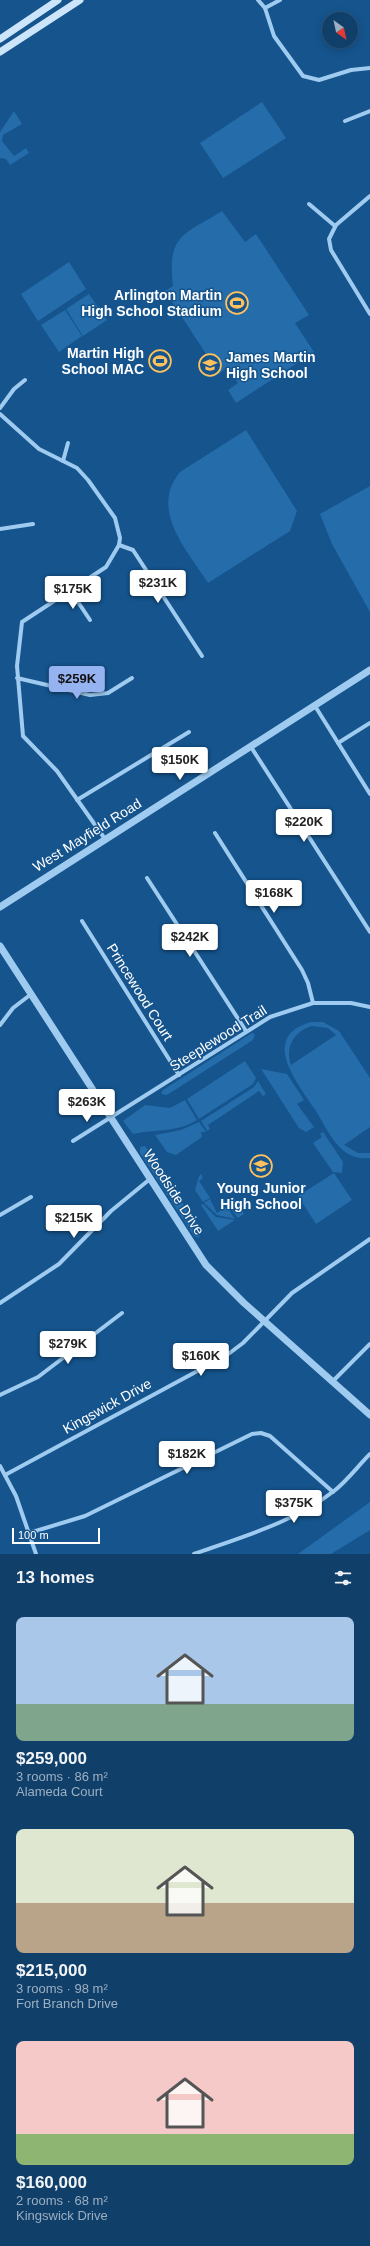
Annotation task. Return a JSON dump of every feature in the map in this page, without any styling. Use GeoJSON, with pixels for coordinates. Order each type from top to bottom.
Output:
{"type":"FeatureCollection","features":[{"type":"Feature","properties":{"kind":"main road"},"geometry":{"type":"LineString","coordinates":[[0,39],[58,0]]}},
{"type":"Feature","properties":{"kind":"main road"},"geometry":{"type":"LineString","coordinates":[[0,52],[80,0]]}},
{"type":"Feature","properties":{"kind":"street"},"geometry":{"type":"LineString","coordinates":[[258,0],[265,8],[274,36],[303,76],[319,80],[350,70],[370,68]]}},
{"type":"Feature","properties":{"kind":"street"},"geometry":{"type":"LineString","coordinates":[[265,8],[280,0]]}},
{"type":"Feature","properties":{"kind":"street"},"geometry":{"type":"LineString","coordinates":[[346,121],[370,111]]}},
{"type":"Feature","properties":{"kind":"street"},"geometry":{"type":"LineString","coordinates":[[370,196],[336,226],[328,239],[331,250],[370,314]]}},
{"type":"Feature","properties":{"kind":"street"},"geometry":{"type":"LineString","coordinates":[[309,204],[336,226]]}},
{"type":"Feature","properties":{"kind":"street"},"geometry":{"type":"LineString","coordinates":[[0,408],[14,389],[25,380]]}},
{"type":"Feature","properties":{"kind":"street"},"geometry":{"type":"LineString","coordinates":[[0,414],[39,449],[63,461],[82,474],[109,508],[118,527],[119,545],[106,567],[22,622],[20,626],[17,678],[23,736],[57,771],[106,839]]}},
{"type":"Feature","properties":{"kind":"street"},"geometry":{"type":"LineString","coordinates":[[63,461],[68,443]]}},
{"type":"Feature","properties":{"kind":"street"},"geometry":{"type":"LineString","coordinates":[[0,529],[33,524]]}},
{"type":"Feature","properties":{"kind":"street"},"geometry":{"type":"LineString","coordinates":[[119,545],[132,550],[202,656]]}},
{"type":"Feature","properties":{"kind":"street"},"geometry":{"type":"LineString","coordinates":[[70,590],[90,620]]}},
{"type":"Feature","properties":{"kind":"street","name":"West Mayfield Road"},"geometry":{"type":"LineString","coordinates":[[0,906],[370,670]]}},
{"type":"Feature","properties":{"kind":"street"},"geometry":{"type":"LineString","coordinates":[[17,678],[90,695],[108,693],[132,678]]}},
{"type":"Feature","properties":{"kind":"street"},"geometry":{"type":"LineString","coordinates":[[315,706],[370,794]]}},
{"type":"Feature","properties":{"kind":"street"},"geometry":{"type":"LineString","coordinates":[[338,743],[370,723]]}},
{"type":"Feature","properties":{"kind":"street"},"geometry":{"type":"LineString","coordinates":[[78,800],[188,732]]}},
{"type":"Feature","properties":{"kind":"street"},"geometry":{"type":"LineString","coordinates":[[251,747],[370,932]]}},
{"type":"Feature","properties":{"kind":"street"},"geometry":{"type":"LineString","coordinates":[[215,833],[302,970],[308,983],[313,1003]]}},
{"type":"Feature","properties":{"kind":"street"},"geometry":{"type":"LineString","coordinates":[[147,878],[246,1031]]}},
{"type":"Feature","properties":{"kind":"street","name":"Princewood Court"},"geometry":{"type":"LineString","coordinates":[[82,921],[179,1075]]}},
{"type":"Feature","properties":{"kind":"street","name":"Woodside Drive"},"geometry":{"type":"LineString","coordinates":[[0,946],[30,995],[206,1265],[264,1321],[370,1415]]}},
{"type":"Feature","properties":{"kind":"street"},"geometry":{"type":"LineString","coordinates":[[0,1025],[13,1008],[30,995]]}},
{"type":"Feature","properties":{"kind":"street","name":"Steeplewood Trail"},"geometry":{"type":"LineString","coordinates":[[73,1141],[246,1031],[283,1011],[313,1003],[351,1003],[370,1007]]}},
{"type":"Feature","properties":{"kind":"street"},"geometry":{"type":"LineString","coordinates":[[0,1303],[59,1264],[111,1211],[150,1179]]}},
{"type":"Feature","properties":{"kind":"street"},"geometry":{"type":"LineString","coordinates":[[0,1215],[31,1197]]}},
{"type":"Feature","properties":{"kind":"street","name":"Kingswick Drive"},"geometry":{"type":"LineString","coordinates":[[5,1475],[227,1355],[243,1343],[292,1293],[317,1273],[370,1239]]}},
{"type":"Feature","properties":{"kind":"street"},"geometry":{"type":"LineString","coordinates":[[0,1395],[38,1377],[122,1313]]}},
{"type":"Feature","properties":{"kind":"street"},"geometry":{"type":"LineString","coordinates":[[333,1381],[370,1344]]}},
{"type":"Feature","properties":{"kind":"street"},"geometry":{"type":"LineString","coordinates":[[29,1533],[85,1516],[252,1434],[261,1433],[270,1436],[333,1492]]}},
{"type":"Feature","properties":{"kind":"street"},"geometry":{"type":"LineString","coordinates":[[194,1554],[274,1525],[333,1492],[370,1454]]}},
{"type":"Feature","properties":{"kind":"street"},"geometry":{"type":"LineString","coordinates":[[0,1466],[16,1496],[36,1554]]}},
{"type":"Feature","properties":{"kind":"shaded area"},"geometry":{"type":"Polygon","coordinates":[[[262,102],[286,138],[223,178],[200,143],[262,102]]]}},
{"type":"Feature","properties":{"kind":"shaded area"},"geometry":{"type":"Polygon","coordinates":[[[14,111],[22,124],[3,135],[2,141],[14,156],[26,148],[29,153],[10,165],[6,159],[0,158],[0,132],[14,111]]]}},
{"type":"Feature","properties":{"kind":"shaded area","name":"Arlington Martin High School Stadium"},"geometry":{"type":"Polygon","coordinates":[[[222,211],[245,242],[256,234],[309,315],[295,323],[314,352],[236,403],[228,390],[238,383],[227,367],[219,374],[165,291],[173,286],[173,256],[176,246],[181,238],[197,226],[222,211]]]}},
{"type":"Feature","properties":{"kind":"shaded area"},"geometry":{"type":"Polygon","coordinates":[[[69,262],[86,289],[38,321],[21,294],[69,262]]]}},
{"type":"Feature","properties":{"kind":"shaded area"},"geometry":{"type":"Polygon","coordinates":[[[89,294],[107,320],[83,336],[66,309],[89,294]]]}},
{"type":"Feature","properties":{"kind":"shaded area"},"geometry":{"type":"Polygon","coordinates":[[[65,310],[82,336],[59,352],[41,325],[65,310]]]}},
{"type":"Feature","properties":{"kind":"shaded area"},"geometry":{"type":"Polygon","coordinates":[[[246,430],[297,511],[290,531],[208,583],[190,557],[174,529],[168,501],[171,486],[180,472],[246,430]]]}},
{"type":"Feature","properties":{"kind":"shaded area"},"geometry":{"type":"Polygon","coordinates":[[[370,486],[370,612],[332,544],[320,514],[370,486]]]}},
{"type":"Feature","properties":{"kind":"shaded area"},"geometry":{"type":"Polygon","coordinates":[[[311,1022],[323,1022],[339,1031],[370,1078],[370,1127],[344,1145],[358,1153],[370,1153],[370,1158],[353,1156],[347,1153],[336,1143],[293,1075],[287,1062],[285,1050],[287,1039],[295,1029],[311,1022]],[[312,1026],[306,1028],[296,1036],[290,1046],[289,1058],[291,1065],[336,1035],[328,1028],[312,1026]]]}},
{"type":"Feature","properties":{"kind":"shaded area"},"geometry":{"type":"Polygon","coordinates":[[[252,1033],[255,1034],[253,1040],[167,1095],[161,1094],[163,1090],[252,1033]]]}},
{"type":"Feature","properties":{"kind":"shaded area"},"geometry":{"type":"Polygon","coordinates":[[[245,1061],[256,1078],[253,1084],[199,1119],[187,1099],[245,1061]]]}},
{"type":"Feature","properties":{"kind":"shaded area"},"geometry":{"type":"Polygon","coordinates":[[[261,1069],[287,1074],[304,1100],[297,1104],[314,1127],[306,1132],[299,1128],[261,1069]]]}},
{"type":"Feature","properties":{"kind":"shaded area"},"geometry":{"type":"Polygon","coordinates":[[[258,1081],[266,1094],[263,1096],[259,1091],[208,1125],[210,1129],[207,1131],[201,1121],[254,1087],[258,1081]]]}},
{"type":"Feature","properties":{"kind":"shaded area"},"geometry":{"type":"Polygon","coordinates":[[[185,1100],[197,1120],[181,1127],[133,1134],[123,1121],[145,1105],[170,1108],[185,1100]]]}},
{"type":"Feature","properties":{"kind":"shaded area"},"geometry":{"type":"Polygon","coordinates":[[[199,1122],[206,1132],[201,1132],[202,1137],[176,1155],[167,1152],[155,1135],[181,1130],[199,1122]]]}},
{"type":"Feature","properties":{"kind":"shaded area"},"geometry":{"type":"Polygon","coordinates":[[[323,1132],[343,1162],[342,1173],[333,1172],[313,1143],[322,1137],[320,1134],[323,1132]]]}},
{"type":"Feature","properties":{"kind":"shaded area"},"geometry":{"type":"Polygon","coordinates":[[[145,1146],[201,1231],[199,1238],[194,1236],[140,1153],[140,1147],[145,1146]]]}},
{"type":"Feature","properties":{"kind":"shaded area"},"geometry":{"type":"Polygon","coordinates":[[[334,1173],[352,1200],[316,1224],[298,1196],[334,1173]]]}},
{"type":"Feature","properties":{"kind":"shaded area"},"geometry":{"type":"Polygon","coordinates":[[[201,1174],[203,1178],[199,1181],[210,1198],[203,1202],[195,1190],[201,1174]]]}},
{"type":"Feature","properties":{"kind":"shaded area"},"geometry":{"type":"Polygon","coordinates":[[[210,1199],[217,1213],[227,1207],[235,1219],[217,1215],[204,1203],[210,1199]]]}},
{"type":"Feature","properties":{"kind":"shaded area"},"geometry":{"type":"Polygon","coordinates":[[[235,1199],[244,1214],[238,1218],[227,1204],[235,1199]]]}},
{"type":"Feature","properties":{"kind":"shaded area"},"geometry":{"type":"Polygon","coordinates":[[[203,1204],[216,1217],[235,1220],[218,1231],[201,1205],[203,1204]]]}},
{"type":"Feature","properties":{"kind":"shaded area"},"geometry":{"type":"Polygon","coordinates":[[[370,1502],[370,1530],[331,1554],[298,1554],[370,1502]]]}},
{"type":"Feature","properties":{"kind":"place","name":"Arlington Martin High School Stadium"},"geometry":{"type":"Point","coordinates":[237,303]}},
{"type":"Feature","properties":{"kind":"place","name":"Martin High School MAC"},"geometry":{"type":"Point","coordinates":[160,361]}},
{"type":"Feature","properties":{"kind":"place","name":"James Martin High School"},"geometry":{"type":"Point","coordinates":[210,365]}},
{"type":"Feature","properties":{"kind":"place","name":"Young Junior High School"},"geometry":{"type":"Point","coordinates":[261,1166]}}]}
